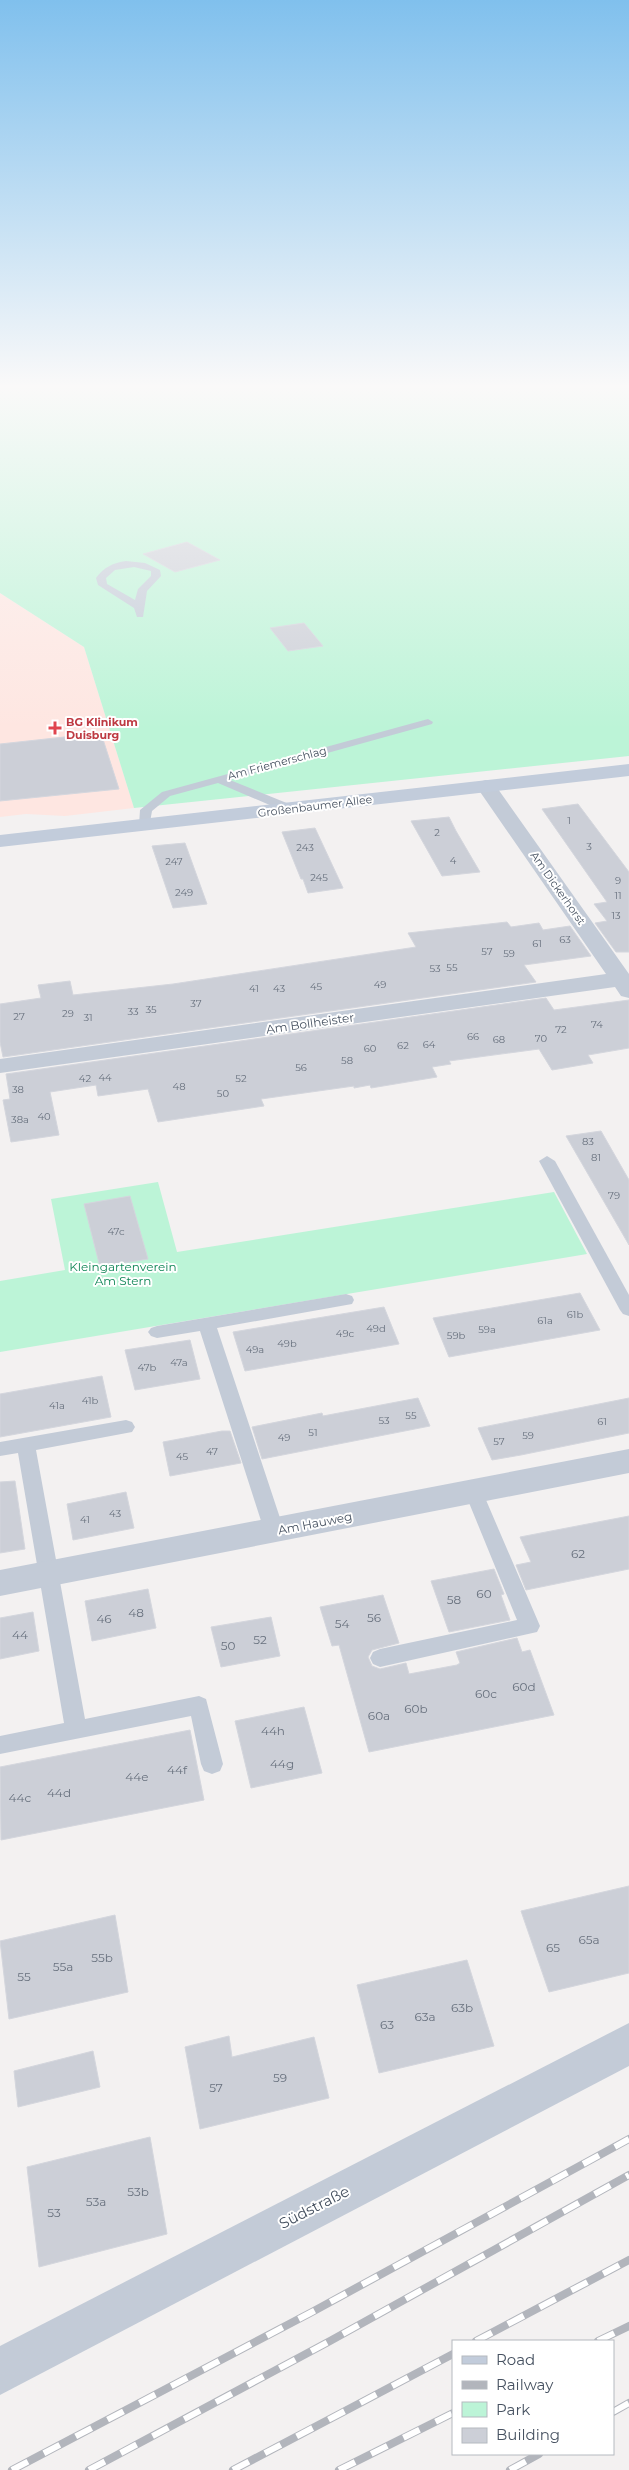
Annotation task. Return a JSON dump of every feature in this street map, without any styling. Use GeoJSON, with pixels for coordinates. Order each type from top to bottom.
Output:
{"type":"FeatureCollection","features":[{"type":"Feature","properties":{"kind":"main road","name":"Großenbaumer Allee"},"geometry":{"type":"LineString","coordinates":[[0,841],[629,770]]}},
{"type":"Feature","properties":{"kind":"street","name":"Am Dickerhorst"},"geometry":{"type":"LineString","coordinates":[[486,786],[625,985]]}},
{"type":"Feature","properties":{"kind":"street","name":"Am Bollheister"},"geometry":{"type":"LineString","coordinates":[[0,1066],[625,985]]}},
{"type":"Feature","properties":{"kind":"street","name":"Am Hauweg"},"geometry":{"type":"LineString","coordinates":[[0,1583],[474,1493],[629,1461]]}},
{"type":"Feature","properties":{"kind":"street","name":"Südstraße"},"geometry":{"type":"LineString","coordinates":[[0,2371],[629,2044]]}},
{"type":"Feature","properties":{"kind":"lane"},"geometry":{"type":"LineString","coordinates":[[128,564],[144,564],[155,570],[156,576],[142,590],[140,611],[103,585],[101,578],[105,571],[114,566],[128,564]]}},
{"type":"Feature","properties":{"kind":"lane","name":"Am Friemerschlag"},"geometry":{"type":"LineString","coordinates":[[145,825],[146,810],[166,794],[428,722]]}},
{"type":"Feature","properties":{"kind":"lane"},"geometry":{"type":"LineString","coordinates":[[218,779],[290,809]]}},
{"type":"Feature","properties":{"kind":"lane"},"geometry":{"type":"LineString","coordinates":[[547,1161],[629,1310]]}},
{"type":"Feature","properties":{"kind":"lane"},"geometry":{"type":"LineString","coordinates":[[158,1332],[346,1300]]}},
{"type":"Feature","properties":{"kind":"lane"},"geometry":{"type":"LineString","coordinates":[[207,1325],[274,1530]]}},
{"type":"Feature","properties":{"kind":"lane"},"geometry":{"type":"LineString","coordinates":[[0,1450],[126,1427]]}},
{"type":"Feature","properties":{"kind":"lane"},"geometry":{"type":"LineString","coordinates":[[26,1445],[50,1573],[76,1730]]}},
{"type":"Feature","properties":{"kind":"lane"},"geometry":{"type":"LineString","coordinates":[[380,1658],[530,1626],[474,1493]]}},
{"type":"Feature","properties":{"kind":"lane"},"geometry":{"type":"LineString","coordinates":[[0,1745],[199,1705],[212,1764]]}},
{"type":"Feature","properties":{"kind":"shaded area","name":"BG Klinikum Duisburg"},"geometry":{"type":"Polygon","coordinates":[[[0,593],[84,647],[134,808],[65,816],[26,814],[0,817],[0,593]]]}},
{"type":"Feature","properties":{"kind":"green space"},"geometry":{"type":"Polygon","coordinates":[[[0,498],[629,498],[629,756],[134,808],[84,647],[0,593],[0,498]]]}},
{"type":"Feature","properties":{"kind":"green space","name":"Kleingartenverein Am Stern"},"geometry":{"type":"Polygon","coordinates":[[[158,1182],[177,1252],[554,1192],[587,1254],[0,1352],[0,1281],[65,1270],[51,1199],[158,1182]]]}},
{"type":"Feature","properties":{"kind":"building"},"geometry":{"type":"Polygon","coordinates":[[[187,542],[220,560],[175,572],[143,554],[187,542]]]}},
{"type":"Feature","properties":{"kind":"building"},"geometry":{"type":"Polygon","coordinates":[[[304,623],[323,646],[288,651],[270,628],[304,623]]]}},
{"type":"Feature","properties":{"kind":"building"},"geometry":{"type":"Polygon","coordinates":[[[101,733],[119,789],[0,801],[0,744],[101,733]]]}},
{"type":"Feature","properties":{"kind":"building"},"geometry":{"type":"Polygon","coordinates":[[[578,804],[629,872],[629,952],[616,952],[595,923],[607,921],[594,904],[607,902],[542,809],[578,804]]]}},
{"type":"Feature","properties":{"kind":"building"},"geometry":{"type":"Polygon","coordinates":[[[449,817],[480,872],[442,876],[411,821],[449,817]]]}},
{"type":"Feature","properties":{"kind":"building"},"geometry":{"type":"Polygon","coordinates":[[[315,828],[343,888],[308,893],[303,879],[301,879],[282,832],[315,828]]]}},
{"type":"Feature","properties":{"kind":"building"},"geometry":{"type":"Polygon","coordinates":[[[185,843],[207,904],[173,908],[152,846],[185,843]]]}},
{"type":"Feature","properties":{"kind":"building"},"geometry":{"type":"Polygon","coordinates":[[[507,922],[511,927],[539,923],[543,930],[570,926],[591,956],[524,965],[536,982],[3,1057],[0,1042],[0,1004],[41,998],[38,985],[70,981],[73,995],[173,984],[416,947],[408,933],[507,922]]]}},
{"type":"Feature","properties":{"kind":"building"},"geometry":{"type":"Polygon","coordinates":[[[546,998],[554,1010],[629,1000],[629,1048],[588,1055],[593,1063],[552,1070],[539,1049],[449,1061],[451,1064],[432,1067],[437,1077],[371,1088],[370,1085],[354,1088],[354,1086],[261,1099],[264,1106],[158,1122],[148,1089],[98,1096],[96,1085],[50,1092],[59,1135],[11,1142],[3,1100],[10,1099],[6,1074],[546,998]]]}},
{"type":"Feature","properties":{"kind":"building"},"geometry":{"type":"Polygon","coordinates":[[[601,1131],[629,1180],[629,1245],[566,1136],[601,1131]]]}},
{"type":"Feature","properties":{"kind":"building"},"geometry":{"type":"Polygon","coordinates":[[[130,1196],[148,1259],[100,1267],[84,1204],[130,1196]]]}},
{"type":"Feature","properties":{"kind":"building"},"geometry":{"type":"Polygon","coordinates":[[[580,1293],[600,1330],[449,1357],[433,1318],[580,1293]]]}},
{"type":"Feature","properties":{"kind":"building"},"geometry":{"type":"Polygon","coordinates":[[[384,1307],[399,1344],[245,1371],[233,1332],[384,1307]]]}},
{"type":"Feature","properties":{"kind":"building"},"geometry":{"type":"Polygon","coordinates":[[[190,1340],[200,1379],[135,1390],[125,1350],[190,1340]]]}},
{"type":"Feature","properties":{"kind":"building"},"geometry":{"type":"Polygon","coordinates":[[[102,1376],[111,1417],[0,1437],[0,1394],[102,1376]]]}},
{"type":"Feature","properties":{"kind":"building"},"geometry":{"type":"Polygon","coordinates":[[[418,1398],[430,1426],[262,1459],[252,1427],[322,1413],[323,1416],[418,1398]]]}},
{"type":"Feature","properties":{"kind":"building"},"geometry":{"type":"Polygon","coordinates":[[[629,1398],[629,1433],[521,1455],[492,1460],[478,1428],[629,1398]]]}},
{"type":"Feature","properties":{"kind":"building"},"geometry":{"type":"Polygon","coordinates":[[[230,1431],[241,1463],[170,1476],[163,1442],[230,1431]]]}},
{"type":"Feature","properties":{"kind":"building"},"geometry":{"type":"Polygon","coordinates":[[[15,1481],[25,1549],[0,1553],[0,1482],[15,1481]]]}},
{"type":"Feature","properties":{"kind":"building"},"geometry":{"type":"Polygon","coordinates":[[[126,1492],[134,1528],[73,1540],[67,1504],[126,1492]]]}},
{"type":"Feature","properties":{"kind":"building"},"geometry":{"type":"Polygon","coordinates":[[[629,1516],[629,1569],[526,1590],[516,1565],[531,1562],[520,1537],[629,1516]]]}},
{"type":"Feature","properties":{"kind":"building"},"geometry":{"type":"Polygon","coordinates":[[[494,1569],[504,1594],[501,1595],[510,1620],[449,1632],[431,1581],[494,1569]]]}},
{"type":"Feature","properties":{"kind":"building"},"geometry":{"type":"Polygon","coordinates":[[[148,1589],[156,1628],[92,1641],[85,1601],[148,1589]]]}},
{"type":"Feature","properties":{"kind":"building"},"geometry":{"type":"Polygon","coordinates":[[[383,1595],[399,1643],[372,1650],[368,1657],[372,1666],[380,1669],[406,1663],[409,1674],[457,1665],[460,1663],[456,1652],[517,1638],[522,1652],[530,1650],[554,1715],[369,1752],[339,1645],[332,1646],[320,1607],[383,1595]]]}},
{"type":"Feature","properties":{"kind":"building"},"geometry":{"type":"Polygon","coordinates":[[[33,1612],[39,1651],[0,1659],[0,1618],[33,1612]]]}},
{"type":"Feature","properties":{"kind":"building"},"geometry":{"type":"Polygon","coordinates":[[[271,1617],[280,1656],[221,1667],[211,1627],[271,1617]]]}},
{"type":"Feature","properties":{"kind":"building"},"geometry":{"type":"Polygon","coordinates":[[[304,1707],[322,1773],[251,1788],[235,1721],[304,1707]]]}},
{"type":"Feature","properties":{"kind":"building"},"geometry":{"type":"Polygon","coordinates":[[[190,1730],[204,1800],[1,1840],[0,1767],[190,1730]]]}},
{"type":"Feature","properties":{"kind":"building"},"geometry":{"type":"Polygon","coordinates":[[[629,1886],[629,1973],[549,1992],[521,1911],[629,1886]]]}},
{"type":"Feature","properties":{"kind":"building"},"geometry":{"type":"Polygon","coordinates":[[[115,1915],[128,1992],[9,2019],[0,1941],[115,1915]]]}},
{"type":"Feature","properties":{"kind":"building"},"geometry":{"type":"Polygon","coordinates":[[[467,1960],[494,2046],[379,2073],[357,1985],[467,1960]]]}},
{"type":"Feature","properties":{"kind":"building"},"geometry":{"type":"Polygon","coordinates":[[[229,2036],[232,2057],[314,2037],[329,2098],[200,2129],[185,2047],[229,2036]]]}},
{"type":"Feature","properties":{"kind":"building"},"geometry":{"type":"Polygon","coordinates":[[[93,2051],[100,2087],[18,2107],[14,2071],[93,2051]]]}},
{"type":"Feature","properties":{"kind":"building"},"geometry":{"type":"Polygon","coordinates":[[[150,2137],[167,2234],[39,2267],[27,2167],[150,2137]]]}},
{"type":"Feature","properties":{"kind":"railway"},"geometry":{"type":"LineString","coordinates":[[12,2470],[312,2312],[629,2139]]}},
{"type":"Feature","properties":{"kind":"railway"},"geometry":{"type":"LineString","coordinates":[[89,2470],[330,2341],[629,2175]]}},
{"type":"Feature","properties":{"kind":"railway"},"geometry":{"type":"LineString","coordinates":[[478,2340],[629,2260]]}},
{"type":"Feature","properties":{"kind":"railway"},"geometry":{"type":"LineString","coordinates":[[600,2340],[629,2326]]}},
{"type":"Feature","properties":{"kind":"railway"},"geometry":{"type":"LineString","coordinates":[[233,2470],[452,2355]]}},
{"type":"Feature","properties":{"kind":"railway"},"geometry":{"type":"LineString","coordinates":[[614,2411],[629,2403]]}},
{"type":"Feature","properties":{"kind":"railway"},"geometry":{"type":"LineString","coordinates":[[339,2470],[452,2414]]}},
{"type":"Feature","properties":{"kind":"railway"},"geometry":{"type":"LineString","coordinates":[[510,2470],[537,2455]]}},
{"type":"Feature","properties":{"kind":"place","name":"BG Klinikum Duisburg"},"geometry":{"type":"Point","coordinates":[55,728]}}]}
